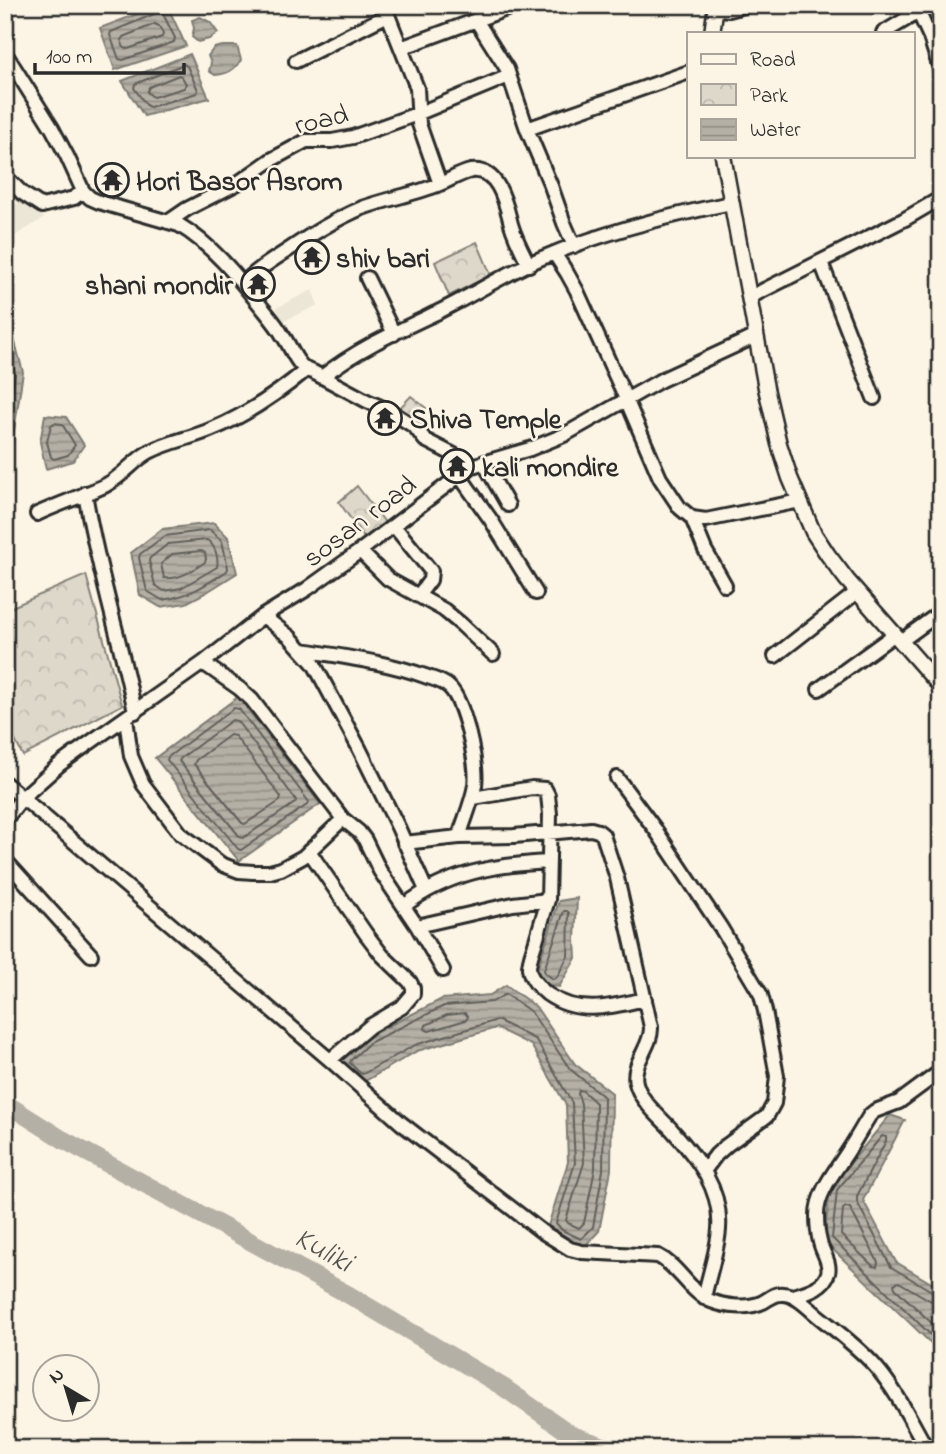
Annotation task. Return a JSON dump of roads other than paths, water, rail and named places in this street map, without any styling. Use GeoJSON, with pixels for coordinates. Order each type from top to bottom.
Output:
{"type":"FeatureCollection","features":[{"type":"Feature","properties":{"kind":"main road"},"geometry":{"type":"LineString","coordinates":[[712,32],[716,6]]}},
{"type":"Feature","properties":{"kind":"main road"},"geometry":{"type":"LineString","coordinates":[[723,158],[779,444],[800,501],[813,532],[828,555],[941,687]]}},
{"type":"Feature","properties":{"kind":"street"},"geometry":{"type":"LineString","coordinates":[[401,48],[517,5]]}},
{"type":"Feature","properties":{"kind":"street"},"geometry":{"type":"LineString","coordinates":[[716,6],[729,10],[748,5]]}},
{"type":"Feature","properties":{"kind":"street"},"geometry":{"type":"LineString","coordinates":[[885,32],[924,9],[941,72]]}},
{"type":"Feature","properties":{"kind":"street"},"geometry":{"type":"LineString","coordinates":[[296,61],[386,10],[417,89],[417,114],[440,184]]}},
{"type":"Feature","properties":{"kind":"street"},"geometry":{"type":"LineString","coordinates":[[476,20],[507,69],[527,128],[574,246]]}},
{"type":"Feature","properties":{"kind":"street"},"geometry":{"type":"LineString","coordinates":[[5,53],[52,128],[83,191],[99,202],[179,225],[187,230],[215,254],[243,284],[282,333],[298,361],[314,373]]}},
{"type":"Feature","properties":{"kind":"street"},"geometry":{"type":"LineString","coordinates":[[527,128],[687,73]]}},
{"type":"Feature","properties":{"kind":"street","name":"road"},"geometry":{"type":"LineString","coordinates":[[167,222],[306,141],[344,139],[417,114],[509,76]]}},
{"type":"Feature","properties":{"kind":"street"},"geometry":{"type":"LineString","coordinates":[[243,284],[290,249],[345,215],[471,171],[482,172],[498,186],[505,198],[510,222],[529,265]]}},
{"type":"Feature","properties":{"kind":"street"},"geometry":{"type":"LineString","coordinates":[[5,176],[22,193],[42,206],[74,198],[83,191]]}},
{"type":"Feature","properties":{"kind":"street"},"geometry":{"type":"LineString","coordinates":[[750,297],[941,198]]}},
{"type":"Feature","properties":{"kind":"street"},"geometry":{"type":"LineString","coordinates":[[37,514],[106,485],[151,451],[212,429],[288,386],[346,360],[554,253],[636,224],[731,203]]}},
{"type":"Feature","properties":{"kind":"street"},"geometry":{"type":"LineString","coordinates":[[554,253],[576,291],[660,478],[680,509],[692,518],[705,550],[725,585]]}},
{"type":"Feature","properties":{"kind":"street"},"geometry":{"type":"LineString","coordinates":[[821,262],[874,398]]}},
{"type":"Feature","properties":{"kind":"street"},"geometry":{"type":"LineString","coordinates":[[366,278],[394,334]]}},
{"type":"Feature","properties":{"kind":"street","name":"sosan road"},"geometry":{"type":"LineString","coordinates":[[5,820],[22,798],[59,765],[203,663],[263,616],[360,551],[458,475],[478,465],[564,435],[626,398],[756,336]]}},
{"type":"Feature","properties":{"kind":"street","name":"sosan road"},"geometry":{"type":"LineString","coordinates":[[314,373],[415,426],[425,440],[478,465]]}},
{"type":"Feature","properties":{"kind":"street"},"geometry":{"type":"LineString","coordinates":[[478,465],[508,505]]}},
{"type":"Feature","properties":{"kind":"street"},"geometry":{"type":"LineString","coordinates":[[458,475],[491,520],[536,593]]}},
{"type":"Feature","properties":{"kind":"street"},"geometry":{"type":"LineString","coordinates":[[85,493],[95,550],[121,646],[130,715],[131,756],[143,784],[181,834],[221,864],[239,871],[270,872],[291,864],[309,851],[343,819]]}},
{"type":"Feature","properties":{"kind":"street"},"geometry":{"type":"LineString","coordinates":[[692,518],[715,519],[800,501]]}},
{"type":"Feature","properties":{"kind":"street"},"geometry":{"type":"LineString","coordinates":[[394,526],[431,571],[430,580],[418,596]]}},
{"type":"Feature","properties":{"kind":"street"},"geometry":{"type":"LineString","coordinates":[[360,551],[388,579],[453,618],[493,654]]}},
{"type":"Feature","properties":{"kind":"street"},"geometry":{"type":"LineString","coordinates":[[775,656],[857,592]]}},
{"type":"Feature","properties":{"kind":"street"},"geometry":{"type":"LineString","coordinates":[[820,689],[941,612]]}},
{"type":"Feature","properties":{"kind":"street"},"geometry":{"type":"LineString","coordinates":[[263,616],[290,637],[314,664],[398,827],[426,890]]}},
{"type":"Feature","properties":{"kind":"street"},"geometry":{"type":"LineString","coordinates":[[303,650],[416,673],[440,681],[456,695],[475,768],[473,798],[459,837]]}},
{"type":"Feature","properties":{"kind":"street"},"geometry":{"type":"LineString","coordinates":[[203,663],[252,700],[343,819],[359,832],[380,871],[443,970]]}},
{"type":"Feature","properties":{"kind":"street"},"geometry":{"type":"LineString","coordinates":[[617,778],[721,928],[761,995],[765,1011],[777,1076],[774,1103],[767,1116],[727,1145],[704,1171]]}},
{"type":"Feature","properties":{"kind":"street"},"geometry":{"type":"LineString","coordinates":[[5,783],[401,1123],[555,1240],[570,1249],[582,1252],[658,1256],[666,1260],[704,1298],[712,1302],[746,1307],[761,1303],[779,1293],[793,1296],[875,1366],[902,1403],[927,1449]]}},
{"type":"Feature","properties":{"kind":"street"},"geometry":{"type":"LineString","coordinates":[[473,798],[532,788],[545,789],[548,795],[548,900],[529,968],[533,980],[552,997],[574,1007],[612,1006],[645,999]]}},
{"type":"Feature","properties":{"kind":"street"},"geometry":{"type":"LineString","coordinates":[[404,843],[592,829],[603,835],[617,878],[651,1034],[635,1072],[638,1089],[645,1101],[691,1152],[713,1186],[718,1204],[719,1230],[704,1298]]}},
{"type":"Feature","properties":{"kind":"street"},"geometry":{"type":"LineString","coordinates":[[309,851],[366,934],[413,988],[413,994],[402,1007],[370,1026],[330,1060]]}},
{"type":"Feature","properties":{"kind":"street"},"geometry":{"type":"LineString","coordinates":[[5,860],[91,955]]}},
{"type":"Feature","properties":{"kind":"street"},"geometry":{"type":"LineString","coordinates":[[404,906],[443,882],[486,868],[549,862]]}},
{"type":"Feature","properties":{"kind":"street"},"geometry":{"type":"LineString","coordinates":[[417,926],[548,900]]}},
{"type":"Feature","properties":{"kind":"street"},"geometry":{"type":"LineString","coordinates":[[793,1296],[815,1289],[828,1274],[829,1267],[820,1245],[818,1202],[870,1115],[899,1102],[941,1072]]}},
{"type":"Feature","properties":{"kind":"water"},"geometry":{"type":"Polygon","coordinates":[[[167,5],[186,46],[115,70],[100,28],[167,5]]]}},
{"type":"Feature","properties":{"kind":"water"},"geometry":{"type":"Polygon","coordinates":[[[200,17],[210,22],[218,33],[198,42],[192,37],[192,20],[200,17]]]}},
{"type":"Feature","properties":{"kind":"water"},"geometry":{"type":"Polygon","coordinates":[[[237,46],[241,60],[230,71],[215,75],[209,71],[211,63],[208,56],[214,48],[237,46]]]}},
{"type":"Feature","properties":{"kind":"water"},"geometry":{"type":"Polygon","coordinates":[[[190,54],[209,98],[144,116],[122,81],[190,54]]]}},
{"type":"Feature","properties":{"kind":"water"},"geometry":{"type":"Polygon","coordinates":[[[5,310],[23,372],[5,473],[5,310]]]}},
{"type":"Feature","properties":{"kind":"water"},"geometry":{"type":"Polygon","coordinates":[[[45,415],[66,417],[84,445],[73,461],[46,469],[40,442],[45,415]]]}},
{"type":"Feature","properties":{"kind":"water"},"geometry":{"type":"Polygon","coordinates":[[[5,512],[11,556],[8,600],[5,600],[5,512]]]}},
{"type":"Feature","properties":{"kind":"water"},"geometry":{"type":"Polygon","coordinates":[[[214,523],[228,537],[237,573],[186,603],[160,607],[140,595],[131,553],[162,529],[214,523]]]}},
{"type":"Feature","properties":{"kind":"water"},"geometry":{"type":"Polygon","coordinates":[[[238,697],[320,804],[239,861],[155,758],[238,697]]]}},
{"type":"Feature","properties":{"kind":"water"},"geometry":{"type":"Polygon","coordinates":[[[577,898],[576,958],[559,987],[547,985],[537,976],[537,970],[559,901],[577,898]]]}},
{"type":"Feature","properties":{"kind":"water"},"geometry":{"type":"Polygon","coordinates":[[[506,985],[536,1007],[575,1064],[612,1093],[611,1170],[599,1231],[583,1248],[557,1236],[548,1226],[568,1162],[566,1105],[531,1045],[496,1028],[417,1051],[360,1084],[338,1062],[365,1038],[442,999],[490,995],[506,985]]]}},
{"type":"Feature","properties":{"kind":"water"},"geometry":{"type":"Polygon","coordinates":[[[890,1115],[905,1120],[863,1200],[896,1262],[941,1289],[941,1353],[824,1241],[830,1188],[890,1115]]]}},
{"type":"Feature","properties":{"kind":"waterway","name":"Kuliki"},"geometry":{"type":"LineString","coordinates":[[5,1103],[62,1139],[349,1295],[503,1387],[572,1435],[612,1449]]}},
{"type":"Feature","properties":{"kind":"place","name":"Hori Basor Asrom"},"geometry":{"type":"Point","coordinates":[112,180]}},
{"type":"Feature","properties":{"kind":"place","name":"shiv bari"},"geometry":{"type":"Point","coordinates":[312,257]}},
{"type":"Feature","properties":{"kind":"place","name":"shani mondir"},"geometry":{"type":"Point","coordinates":[258,284]}},
{"type":"Feature","properties":{"kind":"place","name":"Shiva Temple"},"geometry":{"type":"Point","coordinates":[385,418]}},
{"type":"Feature","properties":{"kind":"place","name":"kali mondire"},"geometry":{"type":"Point","coordinates":[457,466]}}]}
